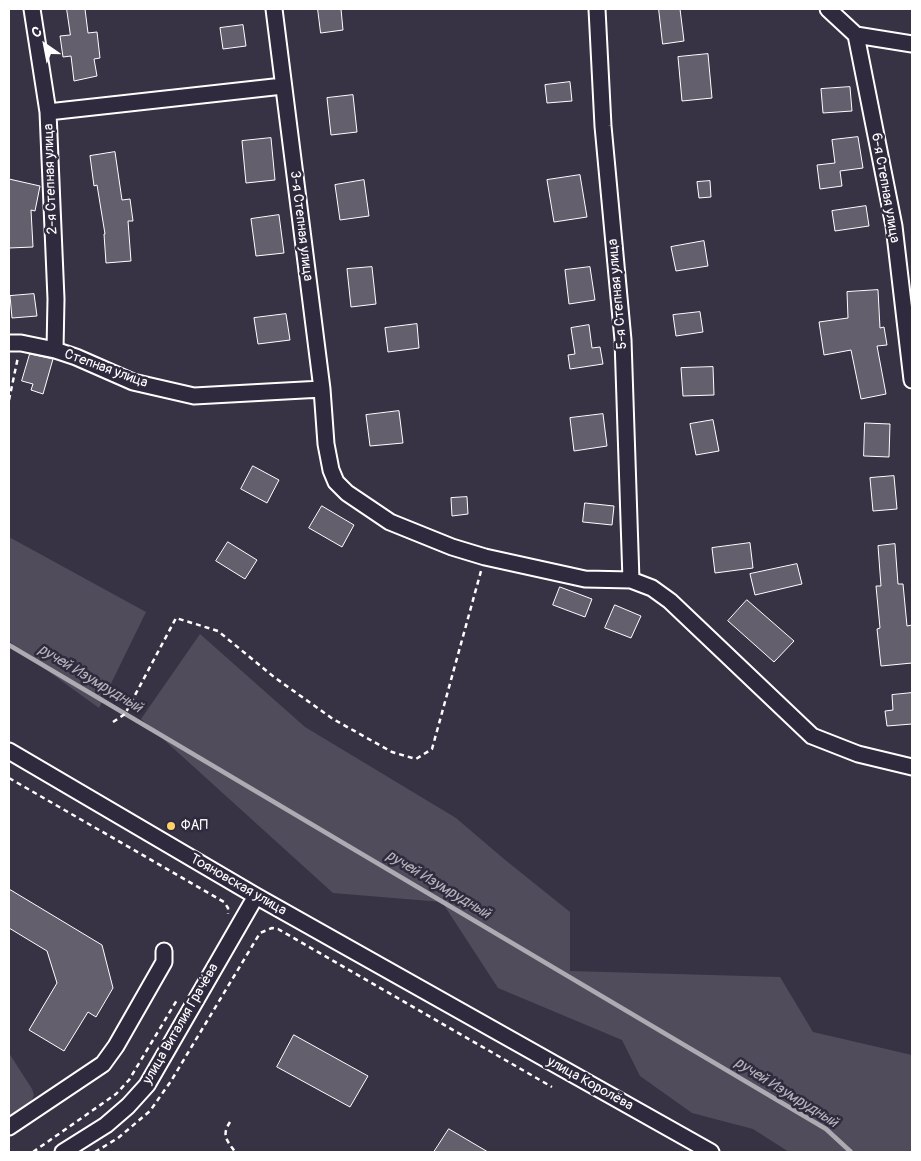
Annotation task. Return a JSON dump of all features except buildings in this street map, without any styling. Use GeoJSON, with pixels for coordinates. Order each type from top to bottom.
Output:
{"type":"FeatureCollection","features":[{"type":"Feature","properties":{"kind":"street","name":"2-я Степная улица"},"geometry":{"type":"LineString","coordinates":[[32,9],[48,112],[56,299],[55,350]]}},
{"type":"Feature","properties":{"kind":"street","name":"3-я Степная улица"},"geometry":{"type":"LineString","coordinates":[[274,9],[322,389],[326,444],[331,470],[336,482],[347,494],[390,522],[452,547],[485,557],[585,579],[631,580]]}},
{"type":"Feature","properties":{"kind":"street","name":"5-я Степная улица"},"geometry":{"type":"LineString","coordinates":[[597,9],[603,126],[623,340],[631,580]]}},
{"type":"Feature","properties":{"kind":"street"},"geometry":{"type":"LineString","coordinates":[[828,9],[856,35],[912,44]]}},
{"type":"Feature","properties":{"kind":"street","name":"6-я Степная улица"},"geometry":{"type":"LineString","coordinates":[[856,35],[894,226],[912,380]]}},
{"type":"Feature","properties":{"kind":"street"},"geometry":{"type":"LineString","coordinates":[[48,112],[283,86]]}},
{"type":"Feature","properties":{"kind":"street","name":"Степная улица"},"geometry":{"type":"LineString","coordinates":[[15,343],[55,350],[133,382],[194,396],[322,389]]}},
{"type":"Feature","properties":{"kind":"street"},"geometry":{"type":"LineString","coordinates":[[631,580],[652,588],[670,601],[812,736],[858,754],[912,767]]}},
{"type":"Feature","properties":{"kind":"street","name":"Тояновская улица"},"geometry":{"type":"LineString","coordinates":[[9,751],[256,896],[468,1016]]}},
{"type":"Feature","properties":{"kind":"street","name":"улица Виталия Грачёва"},"geometry":{"type":"LineString","coordinates":[[63,1152],[106,1124],[128,1106],[146,1085],[256,896]]}},
{"type":"Feature","properties":{"kind":"street"},"geometry":{"type":"LineString","coordinates":[[9,1127],[103,1064],[116,1046],[164,962],[164,951]]}},
{"type":"Feature","properties":{"kind":"street","name":"улица Королёва"},"geometry":{"type":"LineString","coordinates":[[468,1016],[711,1152]]}},
{"type":"Feature","properties":{"kind":"path"},"geometry":{"type":"LineString","coordinates":[[9,400],[15,343]]}},
{"type":"Feature","properties":{"kind":"path"},"geometry":{"type":"LineString","coordinates":[[113,722],[125,714],[176,618],[218,631],[274,677],[333,719],[392,752],[416,759],[432,749],[485,557]]}},
{"type":"Feature","properties":{"kind":"path"},"geometry":{"type":"LineString","coordinates":[[9,778],[224,902],[228,908],[225,922]]}},
{"type":"Feature","properties":{"kind":"path"},"geometry":{"type":"LineString","coordinates":[[256,940],[260,932],[265,929],[278,929],[552,1087]]}},
{"type":"Feature","properties":{"kind":"path"},"geometry":{"type":"LineString","coordinates":[[33,1152],[116,1094],[129,1080],[180,996]]}},
{"type":"Feature","properties":{"kind":"path"},"geometry":{"type":"LineString","coordinates":[[230,1122],[225,1130],[225,1137],[235,1152]]}},
{"type":"Feature","properties":{"kind":"shaded area"},"geometry":{"type":"Polygon","coordinates":[[[9,537],[146,612],[99,708],[16,648],[9,640],[9,537]]]}},
{"type":"Feature","properties":{"kind":"shaded area"},"geometry":{"type":"Polygon","coordinates":[[[200,634],[305,727],[456,818],[570,912],[570,971],[780,977],[813,1032],[912,1055],[912,1152],[789,1152],[753,1129],[692,1113],[640,1076],[622,1040],[498,988],[442,902],[333,893],[141,719],[200,634]]]}},
{"type":"Feature","properties":{"kind":"shaded area"},"geometry":{"type":"Polygon","coordinates":[[[9,1053],[34,1095],[30,1104],[9,1117],[9,1053]]]}},
{"type":"Feature","properties":{"kind":"waterway","name":"ручей Изумрудный"},"geometry":{"type":"LineString","coordinates":[[9,645],[826,1129],[851,1152]]}},
{"type":"Feature","properties":{"kind":"place","name":"ФАП"},"geometry":{"type":"Point","coordinates":[171,826]}}]}
